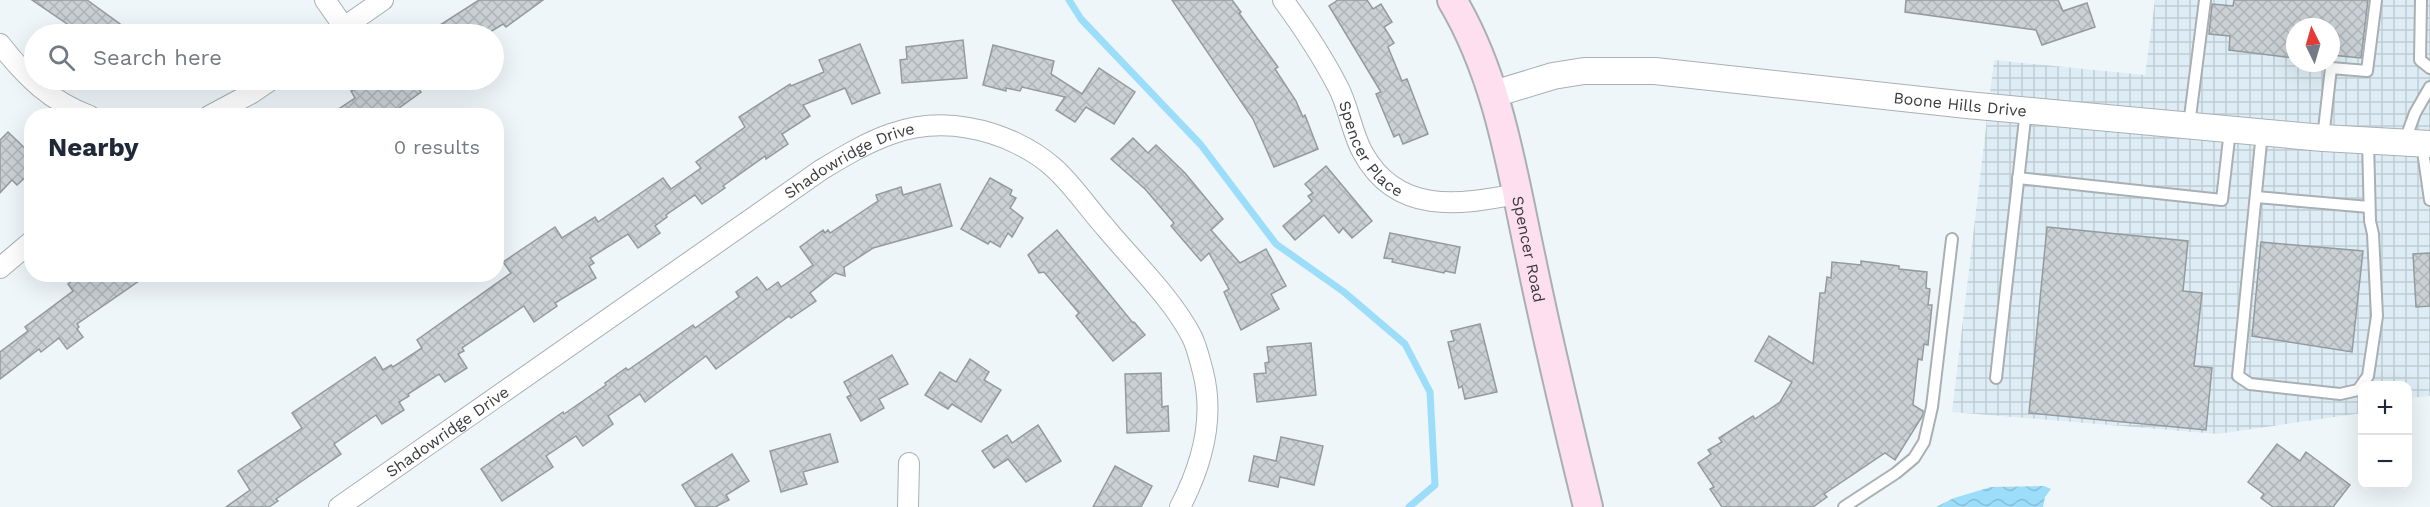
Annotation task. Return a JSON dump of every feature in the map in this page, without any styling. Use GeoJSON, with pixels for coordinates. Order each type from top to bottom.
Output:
{"type":"FeatureCollection","features":[{"type":"Feature","properties":{"kind":"main road","name":"Spencer Road"},"geometry":{"type":"LineString","coordinates":[[1452,0],[1474,44],[1494,94],[1552,362],[1588,507]]}},
{"type":"Feature","properties":{"kind":"street"},"geometry":{"type":"LineString","coordinates":[[325,0],[336,24]]}},
{"type":"Feature","properties":{"kind":"street"},"geometry":{"type":"LineString","coordinates":[[349,24],[383,0]]}},
{"type":"Feature","properties":{"kind":"street","name":"Spencer Place"},"geometry":{"type":"LineString","coordinates":[[1283,0],[1337,85],[1362,152],[1376,171],[1393,186],[1406,195],[1442,203],[1472,202],[1517,194]]}},
{"type":"Feature","properties":{"kind":"street"},"geometry":{"type":"LineString","coordinates":[[0,44],[24,70]]}},
{"type":"Feature","properties":{"kind":"street","name":"Boone Hills Drive"},"geometry":{"type":"LineString","coordinates":[[1494,94],[1553,76],[1584,71],[1655,71],[2026,110],[2323,138],[2419,144]]}},
{"type":"Feature","properties":{"kind":"street"},"geometry":{"type":"LineString","coordinates":[[43,90],[73,108]]}},
{"type":"Feature","properties":{"kind":"street"},"geometry":{"type":"LineString","coordinates":[[223,108],[256,90]]}},
{"type":"Feature","properties":{"kind":"street","name":"Shadowridge Drive"},"geometry":{"type":"LineString","coordinates":[[339,507],[821,170],[864,144],[898,132],[929,125],[969,128],[996,135],[1026,149],[1055,169],[1166,299],[1193,338],[1204,374],[1208,414],[1205,447],[1188,493],[1180,507]]}},
{"type":"Feature","properties":{"kind":"street"},"geometry":{"type":"LineString","coordinates":[[0,268],[24,248]]}},
{"type":"Feature","properties":{"kind":"street"},"geometry":{"type":"LineString","coordinates":[[908,507],[909,463]]}},
{"type":"Feature","properties":{"kind":"lane"},"geometry":{"type":"LineString","coordinates":[[2188,125],[2205,0]]}},
{"type":"Feature","properties":{"kind":"lane"},"geometry":{"type":"LineString","coordinates":[[2323,138],[2331,68],[2367,71],[2376,0]]}},
{"type":"Feature","properties":{"kind":"lane"},"geometry":{"type":"LineString","coordinates":[[2421,0],[2420,60],[2430,68]]}},
{"type":"Feature","properties":{"kind":"lane"},"geometry":{"type":"LineString","coordinates":[[2430,87],[2415,113],[2430,200]]}},
{"type":"Feature","properties":{"kind":"lane"},"geometry":{"type":"LineString","coordinates":[[1996,378],[2026,110]]}},
{"type":"Feature","properties":{"kind":"lane"},"geometry":{"type":"LineString","coordinates":[[2018,178],[2222,200],[2230,129]]}},
{"type":"Feature","properties":{"kind":"lane"},"geometry":{"type":"LineString","coordinates":[[2262,132],[2238,376],[2250,384],[2340,394],[2358,390],[2368,376],[2378,316],[2369,207],[2368,141]]}},
{"type":"Feature","properties":{"kind":"lane"},"geometry":{"type":"LineString","coordinates":[[2256,197],[2369,207]]}},
{"type":"Feature","properties":{"kind":"lane"},"geometry":{"type":"LineString","coordinates":[[1844,507],[1914,458],[1924,442],[1932,407],[1952,239]]}},
{"type":"Feature","properties":{"kind":"shaded area"},"geometry":{"type":"Polygon","coordinates":[[[2155,0],[2430,0],[2430,396],[2412,398],[2412,381],[2358,381],[2358,414],[2218,434],[1952,412],[1994,60],[2145,75],[2155,0]]]}},
{"type":"Feature","properties":{"kind":"water"},"geometry":{"type":"Polygon","coordinates":[[[2044,486],[2051,489],[2045,497],[2043,507],[1936,507],[1954,498],[1991,487],[2044,486]]]}},
{"type":"Feature","properties":{"kind":"building"},"geometry":{"type":"Polygon","coordinates":[[[32,0],[87,0],[120,24],[67,24],[32,0]]]}},
{"type":"Feature","properties":{"kind":"building"},"geometry":{"type":"Polygon","coordinates":[[[479,0],[543,0],[506,27],[504,24],[442,24],[479,0]]]}},
{"type":"Feature","properties":{"kind":"building"},"geometry":{"type":"Polygon","coordinates":[[[1172,0],[1232,0],[1278,67],[1275,69],[1296,101],[1303,117],[1305,115],[1318,149],[1274,167],[1253,119],[1172,0]]]}},
{"type":"Feature","properties":{"kind":"building"},"geometry":{"type":"Polygon","coordinates":[[[1338,0],[1367,0],[1373,9],[1381,4],[1392,22],[1384,27],[1394,43],[1388,47],[1402,81],[1407,79],[1428,134],[1403,144],[1399,134],[1394,137],[1376,94],[1381,92],[1329,6],[1338,0]]]}},
{"type":"Feature","properties":{"kind":"building"},"geometry":{"type":"Polygon","coordinates":[[[1906,0],[2058,0],[2063,11],[2087,3],[2095,27],[2042,45],[2036,30],[1905,12],[1906,0]]]}},
{"type":"Feature","properties":{"kind":"building"},"geometry":{"type":"Polygon","coordinates":[[[2234,0],[2368,0],[2361,58],[2340,56],[2340,18],[2286,18],[2286,57],[2229,50],[2230,36],[2209,34],[2212,4],[2233,6],[2234,0]]]}},
{"type":"Feature","properties":{"kind":"building"},"geometry":{"type":"Polygon","coordinates":[[[963,40],[967,78],[902,83],[900,60],[907,59],[906,47],[963,40]]]}},
{"type":"Feature","properties":{"kind":"building"},"geometry":{"type":"Polygon","coordinates":[[[860,44],[880,93],[852,104],[845,88],[803,105],[810,116],[782,134],[788,144],[766,159],[765,156],[702,204],[695,195],[666,215],[667,217],[655,226],[660,233],[638,248],[628,234],[590,258],[594,263],[589,266],[596,278],[555,303],[557,306],[534,322],[524,306],[462,348],[464,351],[458,354],[467,368],[445,382],[439,374],[399,402],[404,410],[382,424],[376,415],[334,444],[341,454],[276,499],[278,501],[269,507],[226,507],[250,490],[238,471],[302,428],[292,413],[375,357],[383,370],[391,365],[393,367],[422,348],[417,340],[498,282],[504,282],[504,278],[511,273],[504,261],[555,227],[562,238],[595,217],[598,222],[663,178],[671,189],[701,168],[696,162],[745,127],[739,117],[790,84],[791,86],[824,72],[819,60],[860,44]]]}},
{"type":"Feature","properties":{"kind":"building"},"geometry":{"type":"Polygon","coordinates":[[[993,45],[1054,61],[1051,74],[1082,94],[1099,68],[1135,92],[1114,124],[1086,107],[1075,122],[1056,110],[1065,97],[1022,87],[1020,91],[1006,88],[1006,91],[983,85],[993,45]]]}},
{"type":"Feature","properties":{"kind":"building"},"geometry":{"type":"Polygon","coordinates":[[[420,90],[421,92],[399,108],[340,108],[355,98],[351,91],[420,90]]]}},
{"type":"Feature","properties":{"kind":"building"},"geometry":{"type":"Polygon","coordinates":[[[8,132],[24,147],[24,178],[17,185],[12,180],[0,193],[0,140],[8,132]]]}},
{"type":"Feature","properties":{"kind":"building"},"geometry":{"type":"Polygon","coordinates":[[[1133,138],[1148,153],[1156,145],[1185,173],[1223,219],[1211,230],[1240,263],[1266,249],[1286,286],[1271,294],[1279,309],[1241,330],[1224,292],[1229,289],[1209,253],[1201,261],[1171,226],[1174,223],[1145,189],[1111,159],[1133,138]]]}},
{"type":"Feature","properties":{"kind":"building"},"geometry":{"type":"Polygon","coordinates":[[[1326,166],[1372,221],[1352,238],[1343,228],[1339,233],[1324,215],[1295,240],[1283,226],[1312,201],[1308,196],[1313,193],[1305,184],[1326,166]]]}},
{"type":"Feature","properties":{"kind":"building"},"geometry":{"type":"Polygon","coordinates":[[[990,178],[1012,190],[1010,195],[1016,198],[1010,208],[1023,218],[1012,237],[1008,233],[1000,247],[990,241],[988,244],[961,229],[990,178]]]}},
{"type":"Feature","properties":{"kind":"building"},"geometry":{"type":"Polygon","coordinates":[[[940,184],[952,226],[873,248],[844,267],[845,276],[835,273],[810,293],[816,301],[791,318],[789,316],[716,369],[706,356],[645,402],[640,394],[608,416],[613,424],[583,446],[576,436],[546,456],[553,467],[502,501],[481,469],[606,385],[605,383],[626,368],[628,370],[693,325],[695,328],[739,297],[736,292],[757,277],[767,290],[778,282],[781,287],[813,265],[800,247],[823,230],[825,233],[828,230],[830,233],[878,201],[876,195],[901,187],[903,195],[940,184]]]}},
{"type":"Feature","properties":{"kind":"building"},"geometry":{"type":"Polygon","coordinates":[[[2047,227],[2188,241],[2183,291],[2202,293],[2194,366],[2212,368],[2206,430],[2029,413],[2047,227]]]}},
{"type":"Feature","properties":{"kind":"building"},"geometry":{"type":"Polygon","coordinates":[[[1057,230],[1145,335],[1113,361],[1076,316],[1079,313],[1044,272],[1039,273],[1028,255],[1057,230]]]}},
{"type":"Feature","properties":{"kind":"building"},"geometry":{"type":"Polygon","coordinates":[[[1390,233],[1460,247],[1455,273],[1445,271],[1444,273],[1392,262],[1393,259],[1384,258],[1390,233]]]}},
{"type":"Feature","properties":{"kind":"building"},"geometry":{"type":"Polygon","coordinates":[[[2261,242],[2363,251],[2352,352],[2252,336],[2261,242]]]}},
{"type":"Feature","properties":{"kind":"building"},"geometry":{"type":"Polygon","coordinates":[[[2430,253],[2430,306],[2416,307],[2413,254],[2430,253]]]}},
{"type":"Feature","properties":{"kind":"building"},"geometry":{"type":"Polygon","coordinates":[[[1861,261],[1927,272],[1926,288],[1930,289],[1928,305],[1932,305],[1928,345],[1924,344],[1922,360],[1918,359],[1913,405],[1923,411],[1923,415],[1895,460],[1885,453],[1824,494],[1827,497],[1813,507],[1722,507],[1710,489],[1714,487],[1698,463],[1711,454],[1708,450],[1722,442],[1719,438],[1753,416],[1755,419],[1780,402],[1792,382],[1755,361],[1769,336],[1813,364],[1820,293],[1825,293],[1827,277],[1831,278],[1832,262],[1861,265],[1861,261]]]}},
{"type":"Feature","properties":{"kind":"building"},"geometry":{"type":"Polygon","coordinates":[[[71,282],[137,282],[77,324],[79,327],[77,329],[83,337],[67,349],[59,338],[41,352],[39,349],[0,379],[0,352],[28,331],[25,327],[73,291],[68,284],[71,282]]]}},
{"type":"Feature","properties":{"kind":"building"},"geometry":{"type":"Polygon","coordinates":[[[1480,324],[1497,392],[1465,399],[1462,386],[1459,388],[1448,342],[1454,341],[1451,331],[1480,324]]]}},
{"type":"Feature","properties":{"kind":"building"},"geometry":{"type":"Polygon","coordinates":[[[1311,343],[1316,395],[1257,402],[1254,374],[1266,373],[1265,363],[1269,362],[1267,347],[1311,343]]]}},
{"type":"Feature","properties":{"kind":"building"},"geometry":{"type":"Polygon","coordinates":[[[892,355],[908,384],[879,399],[884,408],[861,421],[847,397],[851,395],[844,382],[892,355]]]}},
{"type":"Feature","properties":{"kind":"building"},"geometry":{"type":"Polygon","coordinates":[[[970,359],[989,372],[984,380],[1001,390],[981,422],[952,404],[948,409],[925,395],[940,372],[956,382],[970,359]]]}},
{"type":"Feature","properties":{"kind":"building"},"geometry":{"type":"Polygon","coordinates":[[[1161,373],[1162,407],[1168,406],[1169,431],[1127,433],[1125,374],[1161,373]]]}},
{"type":"Feature","properties":{"kind":"building"},"geometry":{"type":"Polygon","coordinates":[[[1038,425],[1061,461],[1026,482],[1008,459],[994,468],[982,451],[1007,435],[1012,443],[1038,425]]]}},
{"type":"Feature","properties":{"kind":"building"},"geometry":{"type":"Polygon","coordinates":[[[830,434],[838,462],[803,472],[807,484],[781,492],[770,451],[830,434]]]}},
{"type":"Feature","properties":{"kind":"building"},"geometry":{"type":"Polygon","coordinates":[[[1281,437],[1323,446],[1314,485],[1280,477],[1278,487],[1249,481],[1254,456],[1276,461],[1281,437]]]}},
{"type":"Feature","properties":{"kind":"building"},"geometry":{"type":"Polygon","coordinates":[[[2277,444],[2300,461],[2306,452],[2350,485],[2333,507],[2273,507],[2261,498],[2264,494],[2248,482],[2277,444]]]}},
{"type":"Feature","properties":{"kind":"building"},"geometry":{"type":"Polygon","coordinates":[[[732,454],[749,481],[726,495],[729,500],[715,507],[696,507],[682,485],[732,454]]]}},
{"type":"Feature","properties":{"kind":"building"},"geometry":{"type":"Polygon","coordinates":[[[1115,466],[1152,486],[1141,507],[1093,507],[1115,466]]]}},
{"type":"Feature","properties":{"kind":"waterway"},"geometry":{"type":"LineString","coordinates":[[1069,0],[1081,19],[1201,145],[1276,244],[1344,292],[1405,344],[1430,392],[1435,485],[1409,507]]}}]}
